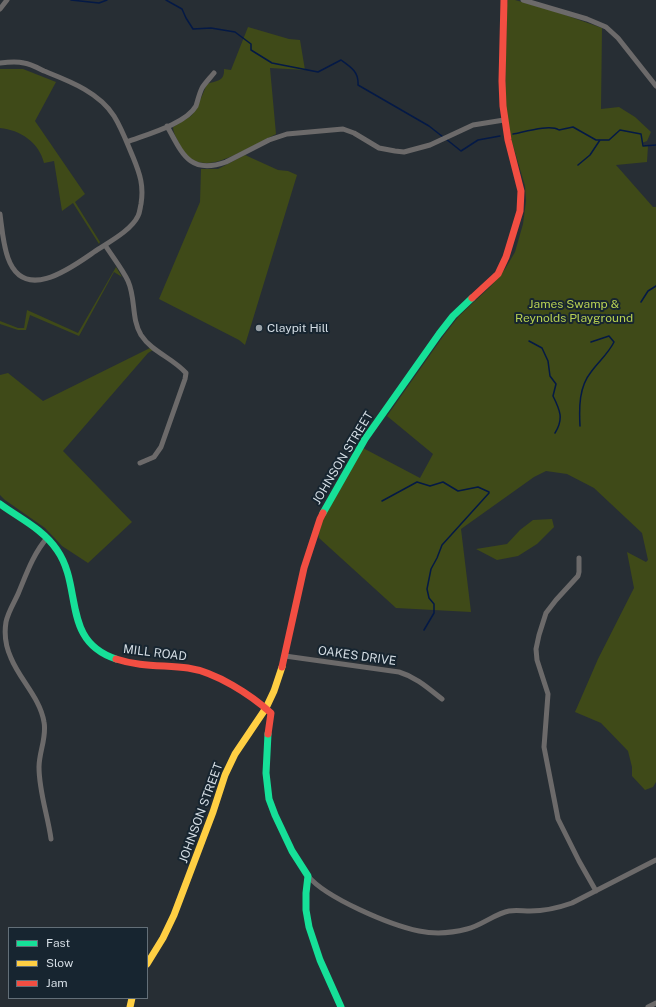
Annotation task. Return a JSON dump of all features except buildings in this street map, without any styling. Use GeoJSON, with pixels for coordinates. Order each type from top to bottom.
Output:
{"type":"FeatureCollection","features":[{"type":"Feature","properties":{"kind":"street"},"geometry":{"type":"LineString","coordinates":[[0,9],[7,0]]}},
{"type":"Feature","properties":{"kind":"street","name":"JOHNSON STREET"},"geometry":{"type":"LineString","coordinates":[[148,962],[171,922],[208,825],[225,775],[235,754],[266,708],[274,691],[285,656],[294,609],[310,546],[320,519],[365,439],[439,334],[453,316],[498,274],[506,257],[514,235],[520,211],[521,190],[504,120],[502,81],[504,0]]}},
{"type":"Feature","properties":{"kind":"street"},"geometry":{"type":"LineString","coordinates":[[523,0],[606,27],[618,38],[656,86]]}},
{"type":"Feature","properties":{"kind":"street"},"geometry":{"type":"LineString","coordinates":[[0,63],[25,63],[91,93],[102,102],[114,116],[127,142],[142,183],[140,211],[130,226],[105,245],[58,275],[43,279],[28,278],[19,274],[8,260],[0,214]]}},
{"type":"Feature","properties":{"kind":"street"},"geometry":{"type":"LineString","coordinates":[[127,142],[148,135],[179,120],[191,112],[202,88],[214,73]]}},
{"type":"Feature","properties":{"kind":"street"},"geometry":{"type":"LineString","coordinates":[[167,126],[182,154],[192,162],[205,166],[214,166],[226,162],[269,140],[287,134],[344,129],[354,133],[379,148],[404,152],[419,148],[473,125],[504,120]]}},
{"type":"Feature","properties":{"kind":"street"},"geometry":{"type":"LineString","coordinates":[[105,245],[128,282],[136,324],[142,337],[151,346],[186,373],[185,380],[161,447],[154,457],[140,463]]}},
{"type":"Feature","properties":{"kind":"street","name":"MILL ROAD"},"geometry":{"type":"LineString","coordinates":[[0,504],[47,538],[58,552],[65,564],[81,628],[85,638],[95,649],[108,656],[138,664],[200,671],[212,676],[266,708]]}},
{"type":"Feature","properties":{"kind":"street"},"geometry":{"type":"LineString","coordinates":[[47,538],[33,559],[6,621],[5,632],[6,642],[11,658],[43,716],[44,732],[39,767],[51,839]]}},
{"type":"Feature","properties":{"kind":"street"},"geometry":{"type":"LineString","coordinates":[[579,558],[578,576],[546,613],[536,650],[537,660],[548,694],[544,747],[558,819],[596,891]]}},
{"type":"Feature","properties":{"kind":"street","name":"OAKES DRIVE"},"geometry":{"type":"LineString","coordinates":[[285,656],[399,672],[406,674],[421,683],[442,699]]}},
{"type":"Feature","properties":{"kind":"street"},"geometry":{"type":"LineString","coordinates":[[266,708],[271,713],[266,768],[268,793],[295,858],[308,876],[324,891],[356,907],[399,925],[418,931],[450,932],[468,929],[508,911],[538,911],[559,908],[572,903],[656,860]]}},
{"type":"Feature","properties":{"kind":"street"},"geometry":{"type":"LineString","coordinates":[[257,720],[269,726]]}},
{"type":"Feature","properties":{"kind":"street"},"geometry":{"type":"LineString","coordinates":[[308,876],[306,882],[307,917],[310,931],[316,951],[341,1007]]}},
{"type":"Feature","properties":{"kind":"street"},"geometry":{"type":"LineString","coordinates":[[648,1007],[656,1003]]}},
{"type":"Feature","properties":{"kind":"green space","name":"James Swamp & Reynolds Playground"},"geometry":{"type":"Polygon","coordinates":[[[508,0],[515,0],[554,11],[602,28],[601,109],[619,107],[635,117],[651,132],[647,141],[642,143],[648,146],[647,162],[616,165],[653,207],[656,207],[656,782],[653,787],[645,790],[632,776],[632,767],[628,751],[601,723],[575,712],[598,659],[634,588],[627,552],[646,562],[648,560],[642,533],[594,488],[567,474],[546,471],[534,477],[461,529],[471,612],[396,608],[319,538],[317,530],[363,448],[420,478],[433,454],[387,416],[444,335],[459,316],[491,286],[505,269],[515,252],[523,224],[526,201],[525,186],[507,125],[505,99],[508,0]]]}},
{"type":"Feature","properties":{"kind":"green space"},"geometry":{"type":"Polygon","coordinates":[[[248,27],[289,39],[300,40],[305,70],[270,68],[276,134],[235,155],[210,163],[202,163],[187,155],[175,135],[173,127],[191,116],[196,110],[207,84],[221,79],[224,69],[231,70],[248,27]]]}},
{"type":"Feature","properties":{"kind":"green space"},"geometry":{"type":"Polygon","coordinates":[[[0,69],[23,69],[56,82],[35,121],[85,194],[75,202],[100,242],[99,244],[73,203],[62,211],[54,161],[44,163],[38,149],[28,138],[15,131],[0,128],[0,69]]]}},
{"type":"Feature","properties":{"kind":"green space"},"geometry":{"type":"Polygon","coordinates":[[[245,155],[278,170],[288,171],[297,175],[245,345],[239,340],[159,299],[200,202],[201,169],[218,169],[245,155]]]}},
{"type":"Feature","properties":{"kind":"green space"},"geometry":{"type":"Polygon","coordinates":[[[116,267],[122,277],[114,272],[79,336],[30,315],[26,330],[18,330],[0,324],[0,321],[18,328],[24,328],[27,310],[78,333],[116,267]]]}},
{"type":"Feature","properties":{"kind":"green space"},"geometry":{"type":"Polygon","coordinates":[[[150,348],[153,350],[148,353],[63,451],[132,522],[88,563],[62,546],[45,528],[0,495],[0,375],[8,373],[43,401],[150,348]]]}},
{"type":"Feature","properties":{"kind":"green space"},"geometry":{"type":"Polygon","coordinates":[[[552,519],[554,527],[537,544],[518,556],[497,560],[476,549],[507,544],[520,530],[533,520],[552,519]]]}},
{"type":"Feature","properties":{"kind":"waterway"},"geometry":{"type":"LineString","coordinates":[[71,0],[99,3],[107,0]]}},
{"type":"Feature","properties":{"kind":"waterway"},"geometry":{"type":"LineString","coordinates":[[166,0],[182,9],[193,29],[211,28],[235,32],[251,44],[251,50],[272,63],[318,72],[341,60],[356,73],[358,85],[429,126],[443,137]]}},
{"type":"Feature","properties":{"kind":"waterway"},"geometry":{"type":"LineString","coordinates":[[513,134],[543,128],[555,128],[559,130],[573,127],[596,140],[609,140],[620,130],[641,134],[643,146],[656,145]]}},
{"type":"Feature","properties":{"kind":"waterway"},"geometry":{"type":"LineString","coordinates":[[446,139],[461,151],[478,140],[500,136]]}},
{"type":"Feature","properties":{"kind":"waterway"},"geometry":{"type":"LineString","coordinates":[[578,165],[590,155],[600,140]]}},
{"type":"Feature","properties":{"kind":"waterway"},"geometry":{"type":"LineString","coordinates":[[641,302],[648,291],[656,286]]}},
{"type":"Feature","properties":{"kind":"waterway"},"geometry":{"type":"LineString","coordinates":[[580,426],[580,405],[584,384],[591,372],[614,342],[609,336],[591,342]]}},
{"type":"Feature","properties":{"kind":"waterway"},"geometry":{"type":"LineString","coordinates":[[529,341],[542,348],[548,361],[550,376],[556,384],[553,396],[558,406],[560,419],[555,433]]}},
{"type":"Feature","properties":{"kind":"waterway"},"geometry":{"type":"LineString","coordinates":[[382,501],[417,482],[430,486],[443,482],[458,491],[478,487],[489,492]]}},
{"type":"Feature","properties":{"kind":"waterway"},"geometry":{"type":"LineString","coordinates":[[424,630],[434,613],[434,604],[429,598],[427,589],[431,569],[442,545],[489,493]]}},
{"type":"Feature","properties":{"kind":"traffic: fast"},"geometry":{"type":"LineString","coordinates":[[323,513],[365,439],[439,334],[453,316],[472,298]]}},
{"type":"Feature","properties":{"kind":"traffic: fast"},"geometry":{"type":"LineString","coordinates":[[0,504],[38,530],[57,550],[65,565],[80,626],[87,640],[99,651],[116,659]]}},
{"type":"Feature","properties":{"kind":"traffic: fast"},"geometry":{"type":"LineString","coordinates":[[268,734],[266,773],[269,799],[292,851],[308,876],[306,910],[309,927],[320,960],[341,1007]]}},
{"type":"Feature","properties":{"kind":"traffic: slow"},"geometry":{"type":"LineString","coordinates":[[148,962],[163,938],[174,915],[213,812],[225,775],[235,754],[266,708],[274,691],[282,667]]}},
{"type":"Feature","properties":{"kind":"traffic: slow"},"geometry":{"type":"LineString","coordinates":[[130,1007],[132,999]]}},
{"type":"Feature","properties":{"kind":"traffic: jam"},"geometry":{"type":"LineString","coordinates":[[472,298],[498,274],[506,257],[520,211],[521,191],[508,140],[503,106],[502,81],[504,0]]}},
{"type":"Feature","properties":{"kind":"traffic: jam"},"geometry":{"type":"LineString","coordinates":[[282,667],[304,568],[323,513]]}},
{"type":"Feature","properties":{"kind":"traffic: jam"},"geometry":{"type":"LineString","coordinates":[[116,659],[143,665],[199,670],[221,679],[254,699],[271,713],[268,734]]}},
{"type":"Feature","properties":{"kind":"place","name":"Claypit Hill"},"geometry":{"type":"Point","coordinates":[259,328]}}]}
